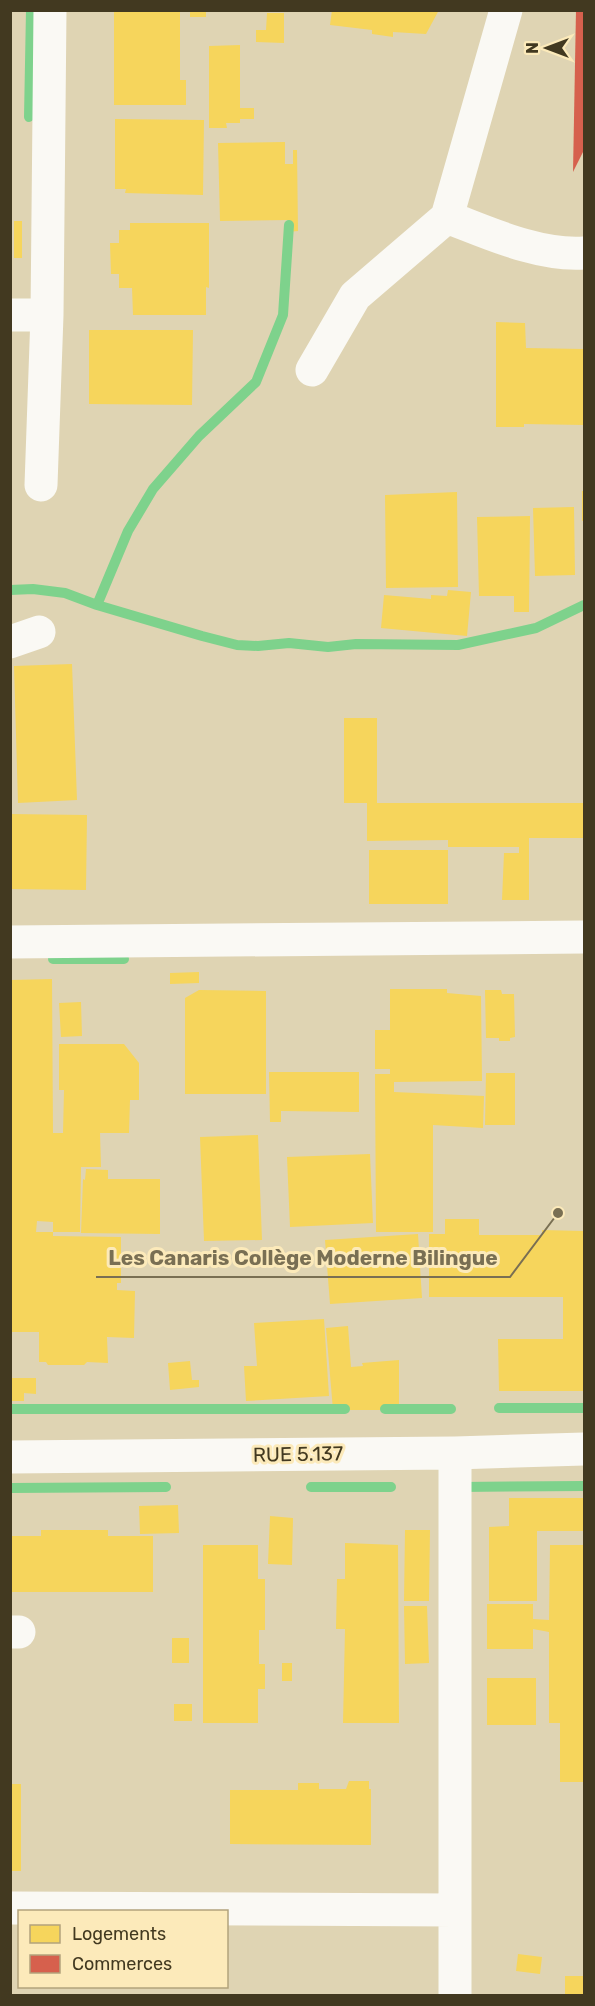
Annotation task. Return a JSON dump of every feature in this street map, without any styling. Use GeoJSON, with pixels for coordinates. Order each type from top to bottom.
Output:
{"type":"FeatureCollection","features":[{"type":"Feature","properties":{"kind":"street"},"geometry":{"type":"LineString","coordinates":[[41,485],[47,315],[50,10]]}},
{"type":"Feature","properties":{"kind":"street"},"geometry":{"type":"LineString","coordinates":[[312,370],[355,296],[447,217],[506,10]]}},
{"type":"Feature","properties":{"kind":"street"},"geometry":{"type":"LineString","coordinates":[[447,217],[525,246],[576,254],[585,253]]}},
{"type":"Feature","properties":{"kind":"street"},"geometry":{"type":"LineString","coordinates":[[10,315],[47,315]]}},
{"type":"Feature","properties":{"kind":"street"},"geometry":{"type":"LineString","coordinates":[[10,942],[585,937]]}},
{"type":"Feature","properties":{"kind":"street","name":"RUE 5.137"},"geometry":{"type":"LineString","coordinates":[[10,1457],[585,1449]]}},
{"type":"Feature","properties":{"kind":"street"},"geometry":{"type":"LineString","coordinates":[[455,1452],[455,1995]]}},
{"type":"Feature","properties":{"kind":"street"},"geometry":{"type":"LineString","coordinates":[[10,1908],[455,1911]]}},
{"type":"Feature","properties":{"kind":"building: Logements"},"geometry":{"type":"Polygon","coordinates":[[[190,10],[206,10],[206,17],[190,17],[190,10]]]}},
{"type":"Feature","properties":{"kind":"building: Logements"},"geometry":{"type":"Polygon","coordinates":[[[332,10],[439,10],[426,34],[393,32],[393,37],[372,34],[372,30],[330,25],[332,10]]]}},
{"type":"Feature","properties":{"kind":"building: Logements"},"geometry":{"type":"Polygon","coordinates":[[[114,12],[180,12],[180,80],[186,80],[186,105],[114,105],[114,12]]]}},
{"type":"Feature","properties":{"kind":"building: Logements"},"geometry":{"type":"Polygon","coordinates":[[[267,13],[284,13],[284,43],[256,42],[256,30],[266,30],[267,13]]]}},
{"type":"Feature","properties":{"kind":"building: Logements"},"geometry":{"type":"Polygon","coordinates":[[[240,45],[240,108],[254,108],[254,119],[240,119],[240,123],[226,123],[227,128],[209,128],[209,46],[240,45]]]}},
{"type":"Feature","properties":{"kind":"building: Logements"},"geometry":{"type":"Polygon","coordinates":[[[115,119],[204,120],[203,195],[125,193],[126,189],[115,189],[115,119]]]}},
{"type":"Feature","properties":{"kind":"building: Logements"},"geometry":{"type":"Polygon","coordinates":[[[285,142],[285,164],[293,164],[293,150],[297,150],[298,231],[288,232],[288,220],[220,221],[218,143],[285,142]]]}},
{"type":"Feature","properties":{"kind":"building: Logements"},"geometry":{"type":"Polygon","coordinates":[[[14,221],[22,221],[22,258],[14,258],[14,221]]]}},
{"type":"Feature","properties":{"kind":"building: Logements"},"geometry":{"type":"Polygon","coordinates":[[[130,223],[209,223],[209,288],[206,287],[206,315],[133,315],[132,288],[119,288],[119,274],[111,274],[110,243],[119,243],[119,230],[130,230],[130,223]]]}},
{"type":"Feature","properties":{"kind":"building: Logements"},"geometry":{"type":"Polygon","coordinates":[[[496,322],[525,323],[526,348],[584,349],[584,425],[524,424],[524,427],[496,427],[496,322]]]}},
{"type":"Feature","properties":{"kind":"building: Logements"},"geometry":{"type":"Polygon","coordinates":[[[89,330],[193,330],[192,405],[89,404],[89,330]]]}},
{"type":"Feature","properties":{"kind":"building: Logements"},"geometry":{"type":"Polygon","coordinates":[[[582,491],[584,491],[584,520],[582,521],[582,491]]]}},
{"type":"Feature","properties":{"kind":"building: Logements"},"geometry":{"type":"Polygon","coordinates":[[[457,492],[458,587],[386,588],[385,495],[457,492]]]}},
{"type":"Feature","properties":{"kind":"building: Logements"},"geometry":{"type":"Polygon","coordinates":[[[574,507],[575,575],[535,576],[533,508],[574,507]]]}},
{"type":"Feature","properties":{"kind":"building: Logements"},"geometry":{"type":"Polygon","coordinates":[[[530,516],[529,612],[514,612],[514,596],[479,596],[477,517],[530,516]]]}},
{"type":"Feature","properties":{"kind":"building: Logements"},"geometry":{"type":"Polygon","coordinates":[[[448,590],[471,592],[467,636],[381,628],[384,595],[431,599],[431,595],[447,596],[448,590]]]}},
{"type":"Feature","properties":{"kind":"building: Logements"},"geometry":{"type":"Polygon","coordinates":[[[72,664],[77,800],[18,803],[14,666],[72,664]]]}},
{"type":"Feature","properties":{"kind":"building: Logements"},"geometry":{"type":"Polygon","coordinates":[[[344,718],[377,718],[377,803],[584,803],[584,838],[529,838],[529,900],[502,900],[504,853],[519,853],[519,847],[448,847],[448,840],[367,841],[367,803],[344,803],[344,718]]]}},
{"type":"Feature","properties":{"kind":"building: Logements"},"geometry":{"type":"Polygon","coordinates":[[[10,814],[87,815],[86,890],[10,889],[10,814]]]}},
{"type":"Feature","properties":{"kind":"building: Logements"},"geometry":{"type":"Polygon","coordinates":[[[369,850],[448,850],[448,904],[369,904],[369,850]]]}},
{"type":"Feature","properties":{"kind":"building: Logements"},"geometry":{"type":"Polygon","coordinates":[[[199,972],[199,983],[170,984],[170,973],[199,972]]]}},
{"type":"Feature","properties":{"kind":"building: Logements"},"geometry":{"type":"Polygon","coordinates":[[[52,979],[53,1133],[63,1133],[64,1090],[59,1090],[59,1044],[124,1044],[139,1063],[139,1100],[130,1100],[129,1133],[100,1133],[101,1167],[81,1167],[80,1232],[53,1232],[53,1236],[121,1237],[121,1283],[117,1283],[117,1290],[135,1291],[134,1338],[107,1337],[108,1363],[48,1365],[46,1362],[39,1362],[39,1332],[10,1332],[10,980],[52,979]],[[37,1221],[36,1232],[53,1232],[53,1222],[37,1221]]]}},
{"type":"Feature","properties":{"kind":"building: Logements"},"geometry":{"type":"Polygon","coordinates":[[[390,989],[447,989],[447,993],[481,996],[482,1081],[394,1082],[394,1092],[484,1096],[483,1128],[433,1125],[433,1232],[376,1232],[375,1074],[390,1074],[390,1069],[375,1069],[375,1030],[390,1030],[390,989]]]}},
{"type":"Feature","properties":{"kind":"building: Logements"},"geometry":{"type":"Polygon","coordinates":[[[199,990],[266,991],[266,1094],[185,1094],[185,998],[199,990]]]}},
{"type":"Feature","properties":{"kind":"building: Logements"},"geometry":{"type":"Polygon","coordinates":[[[485,990],[501,990],[502,994],[514,994],[515,1037],[510,1038],[510,1041],[486,1038],[485,990]]]}},
{"type":"Feature","properties":{"kind":"building: Logements"},"geometry":{"type":"Polygon","coordinates":[[[81,1002],[82,1036],[61,1037],[59,1003],[81,1002]]]}},
{"type":"Feature","properties":{"kind":"building: Logements"},"geometry":{"type":"Polygon","coordinates":[[[269,1072],[359,1072],[359,1112],[281,1111],[281,1122],[270,1122],[269,1072]]]}},
{"type":"Feature","properties":{"kind":"building: Logements"},"geometry":{"type":"Polygon","coordinates":[[[486,1073],[515,1073],[515,1125],[485,1125],[486,1073]]]}},
{"type":"Feature","properties":{"kind":"building: Logements"},"geometry":{"type":"Polygon","coordinates":[[[258,1135],[262,1240],[204,1241],[200,1137],[258,1135]]]}},
{"type":"Feature","properties":{"kind":"building: Logements"},"geometry":{"type":"Polygon","coordinates":[[[370,1154],[373,1223],[290,1227],[287,1157],[370,1154]]]}},
{"type":"Feature","properties":{"kind":"building: Logements"},"geometry":{"type":"Polygon","coordinates":[[[86,1169],[108,1170],[108,1179],[160,1179],[160,1234],[81,1233],[83,1179],[85,1180],[86,1169]]]}},
{"type":"Feature","properties":{"kind":"building: Logements"},"geometry":{"type":"Polygon","coordinates":[[[445,1219],[479,1219],[479,1235],[542,1235],[542,1230],[584,1231],[584,1391],[499,1391],[498,1339],[563,1339],[563,1297],[429,1297],[429,1234],[445,1234],[445,1219]]]}},
{"type":"Feature","properties":{"kind":"building: Logements"},"geometry":{"type":"Polygon","coordinates":[[[418,1234],[422,1298],[330,1304],[325,1240],[418,1234]]]}},
{"type":"Feature","properties":{"kind":"building: Logements"},"geometry":{"type":"Polygon","coordinates":[[[324,1319],[329,1396],[246,1401],[244,1366],[257,1366],[254,1323],[324,1319]]]}},
{"type":"Feature","properties":{"kind":"building: Logements"},"geometry":{"type":"Polygon","coordinates":[[[348,1326],[351,1367],[363,1366],[362,1363],[399,1360],[399,1410],[333,1410],[326,1328],[348,1326]]]}},
{"type":"Feature","properties":{"kind":"building: Logements"},"geometry":{"type":"Polygon","coordinates":[[[190,1361],[192,1380],[199,1380],[199,1387],[170,1390],[168,1363],[190,1361]]]}},
{"type":"Feature","properties":{"kind":"building: Logements"},"geometry":{"type":"Polygon","coordinates":[[[10,1378],[36,1378],[36,1394],[24,1393],[24,1401],[10,1401],[10,1378]]]}},
{"type":"Feature","properties":{"kind":"building: Logements"},"geometry":{"type":"Polygon","coordinates":[[[509,1498],[584,1498],[584,1531],[537,1531],[537,1601],[489,1601],[489,1527],[509,1526],[509,1498]]]}},
{"type":"Feature","properties":{"kind":"building: Logements"},"geometry":{"type":"Polygon","coordinates":[[[178,1505],[179,1533],[140,1534],[139,1506],[178,1505]]]}},
{"type":"Feature","properties":{"kind":"building: Logements"},"geometry":{"type":"Polygon","coordinates":[[[270,1516],[293,1518],[292,1565],[268,1564],[270,1516]]]}},
{"type":"Feature","properties":{"kind":"building: Logements"},"geometry":{"type":"Polygon","coordinates":[[[41,1530],[108,1530],[108,1536],[153,1536],[153,1592],[10,1592],[10,1536],[41,1536],[41,1530]]]}},
{"type":"Feature","properties":{"kind":"building: Logements"},"geometry":{"type":"Polygon","coordinates":[[[405,1530],[430,1530],[429,1601],[404,1601],[405,1530]]]}},
{"type":"Feature","properties":{"kind":"building: Logements"},"geometry":{"type":"Polygon","coordinates":[[[345,1543],[398,1545],[399,1723],[343,1723],[345,1629],[336,1629],[337,1579],[345,1579],[345,1543]]]}},
{"type":"Feature","properties":{"kind":"building: Logements"},"geometry":{"type":"Polygon","coordinates":[[[203,1545],[258,1545],[258,1579],[265,1579],[265,1630],[259,1630],[259,1664],[265,1664],[265,1689],[258,1689],[258,1723],[203,1723],[203,1545]]]}},
{"type":"Feature","properties":{"kind":"building: Logements"},"geometry":{"type":"Polygon","coordinates":[[[550,1545],[584,1545],[584,1782],[560,1782],[560,1723],[549,1723],[549,1632],[533,1629],[533,1649],[487,1649],[487,1604],[533,1604],[533,1619],[549,1620],[550,1545]]]}},
{"type":"Feature","properties":{"kind":"building: Logements"},"geometry":{"type":"Polygon","coordinates":[[[404,1606],[427,1606],[429,1663],[405,1664],[404,1606]]]}},
{"type":"Feature","properties":{"kind":"building: Logements"},"geometry":{"type":"Polygon","coordinates":[[[172,1638],[189,1638],[189,1663],[172,1663],[172,1638]]]}},
{"type":"Feature","properties":{"kind":"building: Logements"},"geometry":{"type":"Polygon","coordinates":[[[282,1663],[292,1663],[292,1681],[282,1681],[282,1663]]]}},
{"type":"Feature","properties":{"kind":"building: Logements"},"geometry":{"type":"Polygon","coordinates":[[[487,1678],[536,1678],[536,1725],[487,1725],[487,1678]]]}},
{"type":"Feature","properties":{"kind":"building: Logements"},"geometry":{"type":"Polygon","coordinates":[[[174,1704],[192,1704],[192,1721],[174,1721],[174,1704]]]}},
{"type":"Feature","properties":{"kind":"building: Logements"},"geometry":{"type":"Polygon","coordinates":[[[349,1781],[369,1781],[371,1845],[230,1844],[230,1790],[298,1790],[298,1783],[319,1783],[319,1789],[346,1789],[349,1781]]]}},
{"type":"Feature","properties":{"kind":"building: Logements"},"geometry":{"type":"Polygon","coordinates":[[[10,1784],[21,1784],[21,1871],[10,1871],[10,1784]]]}},
{"type":"Feature","properties":{"kind":"building: Logements"},"geometry":{"type":"Polygon","coordinates":[[[518,1954],[542,1957],[540,1974],[516,1971],[518,1954]]]}},
{"type":"Feature","properties":{"kind":"building: Logements"},"geometry":{"type":"Polygon","coordinates":[[[565,1976],[584,1976],[584,1996],[565,1996],[565,1976]]]}},
{"type":"Feature","properties":{"kind":"building: Commerces"},"geometry":{"type":"Polygon","coordinates":[[[576,10],[584,10],[584,150],[573,172],[576,10]]]}},
{"type":"Feature","properties":{"kind":"waterway"},"geometry":{"type":"LineString","coordinates":[[29,117],[31,10]]}},
{"type":"Feature","properties":{"kind":"waterway"},"geometry":{"type":"LineString","coordinates":[[97,605],[128,531],[153,489],[199,436],[256,382],[283,315],[289,225]]}},
{"type":"Feature","properties":{"kind":"waterway"},"geometry":{"type":"LineString","coordinates":[[10,590],[33,589],[65,593],[97,605],[202,636],[237,645],[258,646],[289,643],[328,647],[356,644],[458,645],[536,628],[584,605]]}},
{"type":"Feature","properties":{"kind":"waterway"},"geometry":{"type":"LineString","coordinates":[[53,959],[124,959]]}},
{"type":"Feature","properties":{"kind":"waterway"},"geometry":{"type":"LineString","coordinates":[[499,1408],[584,1408]]}},
{"type":"Feature","properties":{"kind":"waterway"},"geometry":{"type":"LineString","coordinates":[[10,1409],[345,1409]]}},
{"type":"Feature","properties":{"kind":"waterway"},"geometry":{"type":"LineString","coordinates":[[385,1409],[451,1409]]}},
{"type":"Feature","properties":{"kind":"waterway"},"geometry":{"type":"LineString","coordinates":[[459,1487],[584,1486]]}},
{"type":"Feature","properties":{"kind":"waterway"},"geometry":{"type":"LineString","coordinates":[[10,1488],[166,1487]]}},
{"type":"Feature","properties":{"kind":"waterway"},"geometry":{"type":"LineString","coordinates":[[311,1487],[391,1487]]}},
{"type":"Feature","properties":{"kind":"place","name":"Les Canaris Collège Moderne Bilingue"},"geometry":{"type":"Point","coordinates":[558,1213]}}]}
